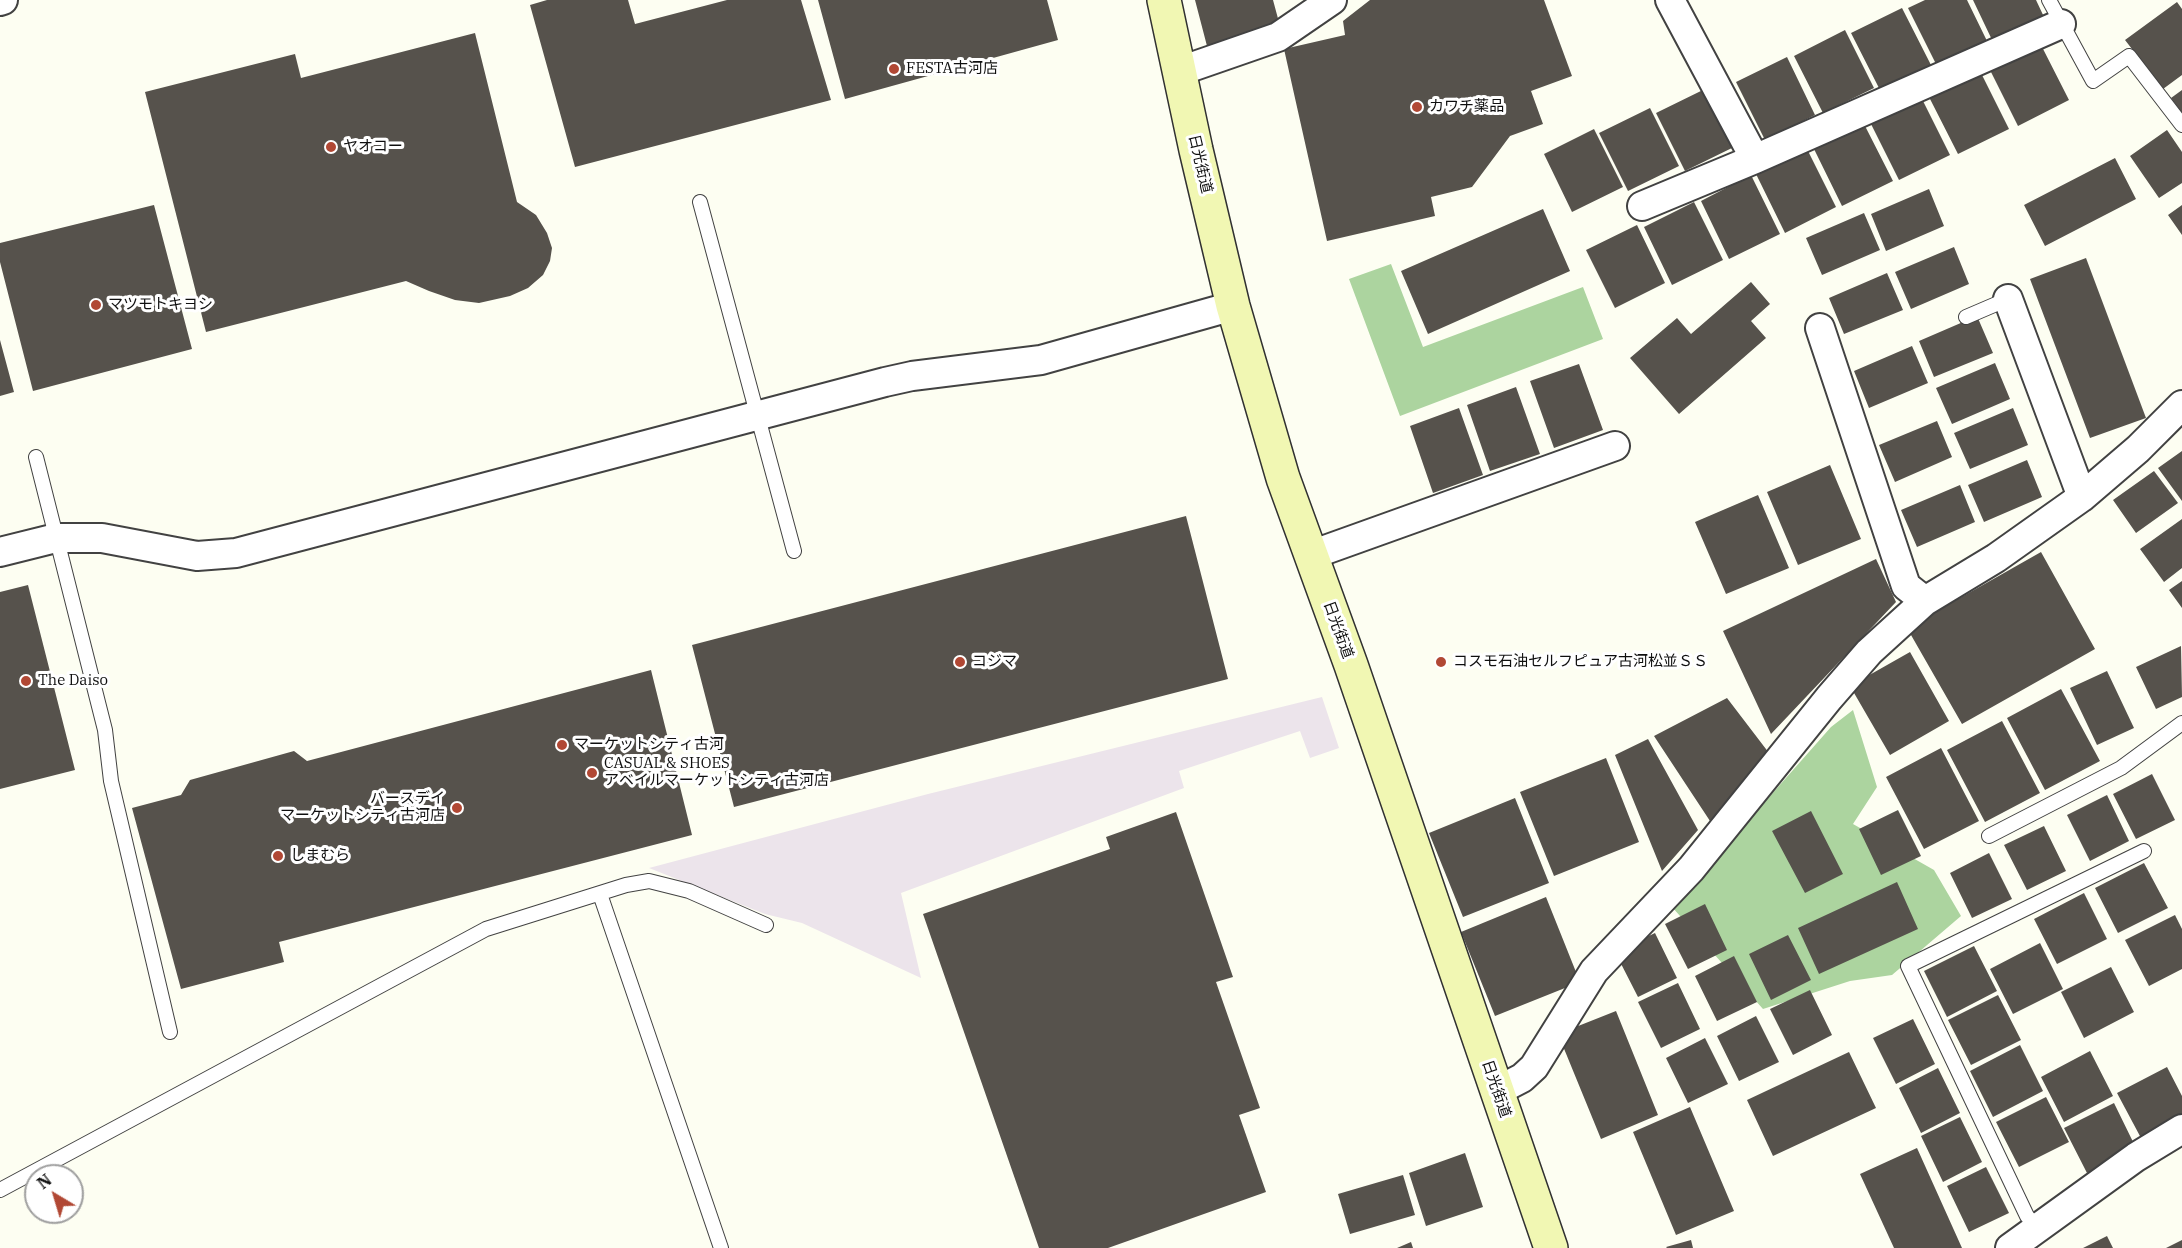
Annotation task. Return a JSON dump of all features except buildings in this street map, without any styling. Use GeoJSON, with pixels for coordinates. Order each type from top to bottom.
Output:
{"type":"FeatureCollection","features":[{"type":"Feature","properties":{"kind":"main road","name":"日光街道"},"geometry":{"type":"LineString","coordinates":[[1164,0],[1233,306],[1283,478],[1355,675],[1551,1248]]}},
{"type":"Feature","properties":{"kind":"street"},"geometry":{"type":"LineString","coordinates":[[1180,70],[1278,37],[1297,10],[1332,0]]}},
{"type":"Feature","properties":{"kind":"street"},"geometry":{"type":"LineString","coordinates":[[1670,0],[1755,159]]}},
{"type":"Feature","properties":{"kind":"street"},"geometry":{"type":"LineString","coordinates":[[1642,206],[1755,159],[2055,12]]}},
{"type":"Feature","properties":{"kind":"street"},"geometry":{"type":"LineString","coordinates":[[2008,299],[2082,497]]}},
{"type":"Feature","properties":{"kind":"street"},"geometry":{"type":"LineString","coordinates":[[0,552],[56,538],[102,538],[197,556],[236,553],[912,376],[1041,360],[1233,306]]}},
{"type":"Feature","properties":{"kind":"street"},"geometry":{"type":"LineString","coordinates":[[1820,328],[1906,586],[1925,601]]}},
{"type":"Feature","properties":{"kind":"street"},"geometry":{"type":"LineString","coordinates":[[1497,1091],[1522,1078],[1534,1067],[1594,971],[1691,869],[1869,652],[1925,601],[1996,558],[2082,497],[2138,449],[2182,405]]}},
{"type":"Feature","properties":{"kind":"street"},"geometry":{"type":"LineString","coordinates":[[1311,555],[1615,446]]}},
{"type":"Feature","properties":{"kind":"street"},"geometry":{"type":"LineString","coordinates":[[2010,1248],[2136,1158],[2182,1129]]}},
{"type":"Feature","properties":{"kind":"lane"},"geometry":{"type":"LineString","coordinates":[[2055,12],[2093,81],[2129,56],[2182,125]]}},
{"type":"Feature","properties":{"kind":"lane"},"geometry":{"type":"LineString","coordinates":[[700,202],[794,551]]}},
{"type":"Feature","properties":{"kind":"lane"},"geometry":{"type":"LineString","coordinates":[[1966,317],[2008,299]]}},
{"type":"Feature","properties":{"kind":"lane"},"geometry":{"type":"LineString","coordinates":[[36,457],[105,730],[111,781],[170,1032]]}},
{"type":"Feature","properties":{"kind":"lane"},"geometry":{"type":"LineString","coordinates":[[1989,836],[2121,768],[2182,723]]}},
{"type":"Feature","properties":{"kind":"lane"},"geometry":{"type":"LineString","coordinates":[[2038,1229],[2027,1216],[1908,966],[2144,851]]}},
{"type":"Feature","properties":{"kind":"lane"},"geometry":{"type":"LineString","coordinates":[[0,1190],[486,929],[626,885],[649,881],[689,891],[766,925]]}},
{"type":"Feature","properties":{"kind":"lane"},"geometry":{"type":"LineString","coordinates":[[600,894],[721,1248]]}},
{"type":"Feature","properties":{"kind":"shaded area"},"geometry":{"type":"Polygon","coordinates":[[[1322,697],[1339,748],[1310,758],[1300,731],[1179,771],[1184,788],[901,893],[921,978],[802,923],[765,914],[649,868],[928,794],[1322,697]]]}},
{"type":"Feature","properties":{"kind":"green space"},"geometry":{"type":"Polygon","coordinates":[[[1391,264],[1423,347],[1583,287],[1603,339],[1400,416],[1349,279],[1391,264]]]}},
{"type":"Feature","properties":{"kind":"green space"},"geometry":{"type":"Polygon","coordinates":[[[1853,710],[1877,787],[1853,824],[1934,870],[1961,916],[1892,975],[1850,981],[1763,1009],[1672,907],[1831,727],[1853,710]]]}},
{"type":"Feature","properties":{"kind":"place","name":"FESTA古河店"},"geometry":{"type":"Point","coordinates":[894,69]}},
{"type":"Feature","properties":{"kind":"place","name":"カワチ薬品"},"geometry":{"type":"Point","coordinates":[1417,107]}},
{"type":"Feature","properties":{"kind":"place","name":"ヤオコー"},"geometry":{"type":"Point","coordinates":[331,147]}},
{"type":"Feature","properties":{"kind":"place","name":"マツモトキヨシ"},"geometry":{"type":"Point","coordinates":[96,305]}},
{"type":"Feature","properties":{"kind":"place","name":"コジマ"},"geometry":{"type":"Point","coordinates":[960,662]}},
{"type":"Feature","properties":{"kind":"place","name":"コスモ石油セルフピュア古河松並ＳＳ"},"geometry":{"type":"Point","coordinates":[1441,662]}},
{"type":"Feature","properties":{"kind":"place","name":"The Daiso"},"geometry":{"type":"Point","coordinates":[26,681]}},
{"type":"Feature","properties":{"kind":"place","name":"マーケットシティ古河"},"geometry":{"type":"Point","coordinates":[562,745]}},
{"type":"Feature","properties":{"kind":"place","name":"CASUAL & SHOES アベイルマーケットシティ古河店"},"geometry":{"type":"Point","coordinates":[592,773]}},
{"type":"Feature","properties":{"kind":"place","name":"バースデイ マーケットシティ古河店"},"geometry":{"type":"Point","coordinates":[457,808]}},
{"type":"Feature","properties":{"kind":"place","name":"しまむら"},"geometry":{"type":"Point","coordinates":[278,856]}}]}
